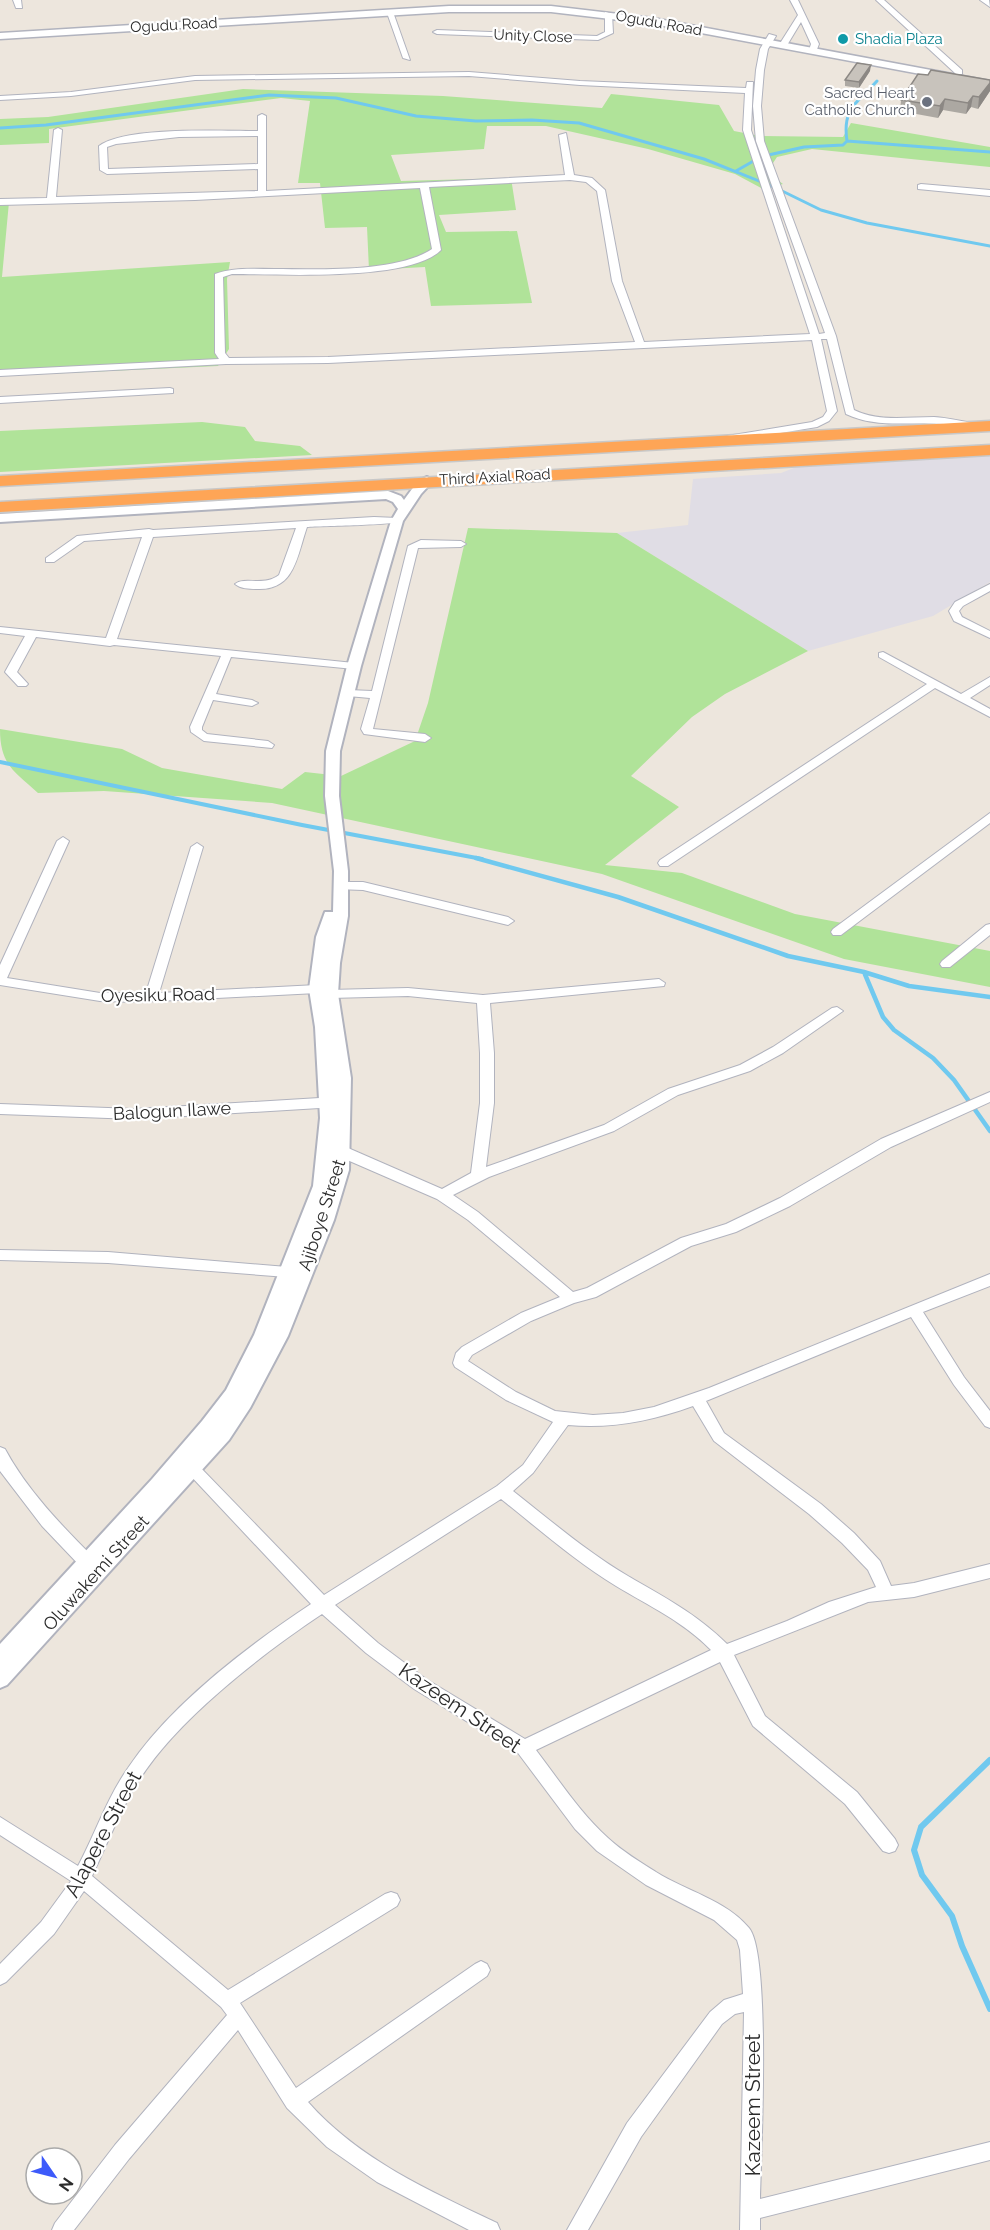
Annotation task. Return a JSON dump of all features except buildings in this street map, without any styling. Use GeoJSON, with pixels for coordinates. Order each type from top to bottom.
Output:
{"type":"FeatureCollection","features":[{"type":"Feature","properties":{"kind":"highway","name":"Third Axial Road"},"geometry":{"type":"LineString","coordinates":[[0,481],[983,426]]}},
{"type":"Feature","properties":{"kind":"highway","name":"Third Axial Road"},"geometry":{"type":"LineString","coordinates":[[0,507],[990,450]]}},
{"type":"Feature","properties":{"kind":"main road","name":"Ogudu Road"},"geometry":{"type":"LineString","coordinates":[[0,36],[461,3],[554,4],[615,9],[767,39]]}},
{"type":"Feature","properties":{"kind":"main road","name":"Ogudu Road"},"geometry":{"type":"LineString","coordinates":[[0,31],[320,14],[524,8],[608,14],[990,78]]}},
{"type":"Feature","properties":{"kind":"main road","name":"Ogudu Road"},"geometry":{"type":"LineString","coordinates":[[814,47],[990,84]]}},
{"type":"Feature","properties":{"kind":"street"},"geometry":{"type":"LineString","coordinates":[[794,0],[814,47]]}},
{"type":"Feature","properties":{"kind":"street"},"geometry":{"type":"LineString","coordinates":[[879,0],[959,72]]}},
{"type":"Feature","properties":{"kind":"street"},"geometry":{"type":"LineString","coordinates":[[984,0],[990,5]]}},
{"type":"Feature","properties":{"kind":"street"},"geometry":{"type":"LineString","coordinates":[[389,12],[407,58]]}},
{"type":"Feature","properties":{"kind":"street","name":"Unity Close"},"geometry":{"type":"LineString","coordinates":[[437,32],[598,38],[609,33],[608,14]]}},
{"type":"Feature","properties":{"kind":"street"},"geometry":{"type":"LineString","coordinates":[[785,42],[801,16]]}},
{"type":"Feature","properties":{"kind":"street"},"geometry":{"type":"LineString","coordinates":[[720,440],[814,425],[826,419],[832,411],[816,338],[747,130],[749,91],[767,39]]}},
{"type":"Feature","properties":{"kind":"street"},"geometry":{"type":"LineString","coordinates":[[767,39],[760,70],[758,106],[760,141],[831,336],[849,412],[859,418],[875,420],[944,421],[983,426]]}},
{"type":"Feature","properties":{"kind":"street"},"geometry":{"type":"LineString","coordinates":[[0,98],[71,94],[195,78],[469,74],[580,83],[749,91]]}},
{"type":"Feature","properties":{"kind":"street"},"geometry":{"type":"LineString","coordinates":[[262,116],[262,191]]}},
{"type":"Feature","properties":{"kind":"street"},"geometry":{"type":"LineString","coordinates":[[51,200],[58,130]]}},
{"type":"Feature","properties":{"kind":"street"},"geometry":{"type":"LineString","coordinates":[[262,134],[168,136],[113,141],[103,146],[102,161],[104,170],[110,172],[262,166]]}},
{"type":"Feature","properties":{"kind":"street"},"geometry":{"type":"LineString","coordinates":[[563,135],[570,177]]}},
{"type":"Feature","properties":{"kind":"street"},"geometry":{"type":"LineString","coordinates":[[0,202],[424,186],[570,177],[589,180],[597,184],[601,190],[617,281],[640,344]]}},
{"type":"Feature","properties":{"kind":"street"},"geometry":{"type":"LineString","coordinates":[[226,361],[220,353],[218,276],[231,271],[391,267],[428,258],[437,250],[424,186]]}},
{"type":"Feature","properties":{"kind":"street"},"geometry":{"type":"LineString","coordinates":[[921,188],[990,193]]}},
{"type":"Feature","properties":{"kind":"street"},"geometry":{"type":"LineString","coordinates":[[0,373],[226,361],[328,360],[831,336]]}},
{"type":"Feature","properties":{"kind":"street"},"geometry":{"type":"LineString","coordinates":[[0,400],[171,391]]}},
{"type":"Feature","properties":{"kind":"street"},"geometry":{"type":"LineString","coordinates":[[50,560],[81,538],[303,524],[400,514],[427,481]]}},
{"type":"Feature","properties":{"kind":"street"},"geometry":{"type":"LineString","coordinates":[[0,518],[388,495],[397,499],[400,514]]}},
{"type":"Feature","properties":{"kind":"street","name":"Ajiboye Street"},"geometry":{"type":"LineString","coordinates":[[185,1465],[232,1395],[263,1335],[311,1218],[321,1186],[327,1140],[343,1078],[324,992],[332,963],[340,916],[339,842],[332,796],[333,752],[354,666],[400,514]]}},
{"type":"Feature","properties":{"kind":"street"},"geometry":{"type":"LineString","coordinates":[[240,584],[266,586],[277,583],[284,577],[303,524]]}},
{"type":"Feature","properties":{"kind":"street"},"geometry":{"type":"LineString","coordinates":[[110,643],[149,532]]}},
{"type":"Feature","properties":{"kind":"street"},"geometry":{"type":"LineString","coordinates":[[425,738],[368,732],[367,729],[413,546],[421,543],[461,544]]}},
{"type":"Feature","properties":{"kind":"street"},"geometry":{"type":"LineString","coordinates":[[990,587],[959,604],[954,611],[958,619],[990,635]]}},
{"type":"Feature","properties":{"kind":"street"},"geometry":{"type":"LineString","coordinates":[[0,630],[110,643],[354,666]]}},
{"type":"Feature","properties":{"kind":"street"},"geometry":{"type":"LineString","coordinates":[[22,684],[11,672],[32,634]]}},
{"type":"Feature","properties":{"kind":"street"},"geometry":{"type":"LineString","coordinates":[[227,654],[196,727],[197,732],[204,737],[268,745]]}},
{"type":"Feature","properties":{"kind":"street"},"geometry":{"type":"LineString","coordinates":[[883,655],[990,714]]}},
{"type":"Feature","properties":{"kind":"street"},"geometry":{"type":"LineString","coordinates":[[962,698],[990,680]]}},
{"type":"Feature","properties":{"kind":"street"},"geometry":{"type":"LineString","coordinates":[[664,863],[935,683]]}},
{"type":"Feature","properties":{"kind":"street"},"geometry":{"type":"LineString","coordinates":[[348,693],[377,695]]}},
{"type":"Feature","properties":{"kind":"street"},"geometry":{"type":"LineString","coordinates":[[210,696],[252,703]]}},
{"type":"Feature","properties":{"kind":"street"},"geometry":{"type":"LineString","coordinates":[[837,932],[990,818]]}},
{"type":"Feature","properties":{"kind":"street"},"geometry":{"type":"LineString","coordinates":[[0,980],[63,841]]}},
{"type":"Feature","properties":{"kind":"street"},"geometry":{"type":"LineString","coordinates":[[151,998],[197,847]]}},
{"type":"Feature","properties":{"kind":"street"},"geometry":{"type":"LineString","coordinates":[[340,888],[363,886],[508,921]]}},
{"type":"Feature","properties":{"kind":"street"},"geometry":{"type":"LineString","coordinates":[[946,964],[990,928]]}},
{"type":"Feature","properties":{"kind":"street","name":"Oyesiku Road"},"geometry":{"type":"LineString","coordinates":[[0,980],[100,997],[151,998],[324,992],[408,992],[483,999],[659,983]]}},
{"type":"Feature","properties":{"kind":"street"},"geometry":{"type":"LineString","coordinates":[[478,1176],[487,1102],[487,1053],[483,999]]}},
{"type":"Feature","properties":{"kind":"street"},"geometry":{"type":"LineString","coordinates":[[442,1195],[478,1176],[609,1128],[673,1092],[745,1068],[778,1050],[837,1011]]}},
{"type":"Feature","properties":{"kind":"street"},"geometry":{"type":"LineString","coordinates":[[989,1098],[886,1143],[786,1202],[731,1228],[686,1242],[591,1293],[571,1298],[526,1317],[474,1347],[461,1357],[460,1363],[544,1414],[564,1419],[607,1423],[698,1400],[990,1280]]}},
{"type":"Feature","properties":{"kind":"street","name":"Ajiboye Street"},"geometry":{"type":"LineString","coordinates":[[185,1465],[222,1435],[262,1372],[325,1220],[341,1170],[343,1152],[335,1102]]}},
{"type":"Feature","properties":{"kind":"street","name":"Balogun Ilawe"},"geometry":{"type":"LineString","coordinates":[[0,1109],[135,1114],[335,1102]]}},
{"type":"Feature","properties":{"kind":"street"},"geometry":{"type":"LineString","coordinates":[[343,1152],[442,1195],[473,1216],[571,1298]]}},
{"type":"Feature","properties":{"kind":"street"},"geometry":{"type":"LineString","coordinates":[[0,1255],[56,1254],[141,1259],[287,1272]]}},
{"type":"Feature","properties":{"kind":"street"},"geometry":{"type":"LineString","coordinates":[[914,1310],[959,1381],[990,1422]]}},
{"type":"Feature","properties":{"kind":"street"},"geometry":{"type":"LineString","coordinates":[[698,1400],[719,1437],[815,1509],[848,1538],[874,1566],[886,1592]]}},
{"type":"Feature","properties":{"kind":"street","name":"Alapere Street"},"geometry":{"type":"LineString","coordinates":[[0,1976],[56,1918],[81,1878],[131,1780],[142,1762],[171,1728],[219,1684],[321,1604],[502,1491],[528,1469],[564,1419]]}},
{"type":"Feature","properties":{"kind":"street"},"geometry":{"type":"LineString","coordinates":[[1,1460],[48,1521],[88,1563]]}},
{"type":"Feature","properties":{"kind":"street","name":"Oluwakemi Street"},"geometry":{"type":"LineString","coordinates":[[0,1658],[88,1563],[185,1465]]}},
{"type":"Feature","properties":{"kind":"street","name":"Oluwakemi Street"},"geometry":{"type":"LineString","coordinates":[[0,1679],[185,1465]]}},
{"type":"Feature","properties":{"kind":"street","name":"Kazeem Street"},"geometry":{"type":"LineString","coordinates":[[185,1465],[321,1604],[372,1648],[420,1684],[524,1748],[581,1823],[603,1845],[652,1879],[720,1914],[744,1935],[749,1950],[754,2032],[750,2220]]}},
{"type":"Feature","properties":{"kind":"street"},"geometry":{"type":"LineString","coordinates":[[502,1491],[588,1558],[707,1635],[724,1652],[759,1720],[776,1737],[838,1786],[889,1845]]}},
{"type":"Feature","properties":{"kind":"street"},"geometry":{"type":"LineString","coordinates":[[524,1748],[724,1652],[860,1598],[886,1592],[914,1590],[990,1571]]}},
{"type":"Feature","properties":{"kind":"street"},"geometry":{"type":"LineString","coordinates":[[0,1825],[81,1878],[233,2008],[294,2101],[353,2157],[436,2204],[490,2230]]}},
{"type":"Feature","properties":{"kind":"street"},"geometry":{"type":"LineString","coordinates":[[63,2230],[233,2008],[391,1900]]}},
{"type":"Feature","properties":{"kind":"street"},"geometry":{"type":"LineString","coordinates":[[294,2101],[481,1970]]}},
{"type":"Feature","properties":{"kind":"street"},"geometry":{"type":"LineString","coordinates":[[577,2230],[634,2130],[716,2018],[730,2006],[752,2001]]}},
{"type":"Feature","properties":{"kind":"street"},"geometry":{"type":"LineString","coordinates":[[750,2220],[990,2151]]}},
{"type":"Feature","properties":{"kind":"shaded area"},"geometry":{"type":"Polygon","coordinates":[[[980,453],[990,455],[990,582],[933,616],[808,651],[617,533],[688,525],[693,479],[781,473],[804,464],[980,453]]]}},
{"type":"Feature","properties":{"kind":"green space"},"geometry":{"type":"Polygon","coordinates":[[[243,89],[443,96],[602,108],[611,94],[719,105],[734,131],[760,136],[843,137],[851,123],[990,147],[990,167],[812,149],[777,157],[767,172],[783,184],[763,189],[735,174],[648,149],[546,126],[487,126],[484,149],[391,155],[401,181],[511,178],[516,210],[439,215],[446,232],[517,231],[532,303],[431,306],[425,267],[369,270],[367,227],[325,228],[320,183],[298,183],[310,101],[281,98],[49,129],[49,143],[0,145],[0,119],[48,117],[243,89]]]}},
{"type":"Feature","properties":{"kind":"green space"},"geometry":{"type":"Polygon","coordinates":[[[0,202],[9,202],[2,277],[230,262],[227,279],[229,349],[218,366],[0,376],[0,202]]]}},
{"type":"Feature","properties":{"kind":"green space"},"geometry":{"type":"Polygon","coordinates":[[[202,422],[245,427],[255,441],[300,446],[312,455],[0,472],[0,431],[202,422]]]}},
{"type":"Feature","properties":{"kind":"green space"},"geometry":{"type":"Polygon","coordinates":[[[468,528],[617,533],[808,651],[725,694],[692,717],[631,776],[679,807],[605,865],[682,873],[795,914],[990,951],[990,987],[844,959],[602,874],[272,803],[104,791],[38,793],[15,773],[6,759],[0,729],[122,749],[162,768],[282,789],[305,772],[341,776],[415,741],[428,703],[468,528]]]}},
{"type":"Feature","properties":{"kind":"waterway"},"geometry":{"type":"LineString","coordinates":[[847,141],[849,113],[857,101],[877,81]]}},
{"type":"Feature","properties":{"kind":"waterway"},"geometry":{"type":"LineString","coordinates":[[0,128],[46,125],[269,95],[336,98],[416,116],[476,121],[532,120],[579,123],[704,159],[774,187],[821,210],[867,223],[990,246]]}},
{"type":"Feature","properties":{"kind":"waterway"},"geometry":{"type":"LineString","coordinates":[[764,156],[804,147],[843,145],[847,141]]}},
{"type":"Feature","properties":{"kind":"waterway"},"geometry":{"type":"LineString","coordinates":[[847,141],[990,152]]}},
{"type":"Feature","properties":{"kind":"waterway"},"geometry":{"type":"LineString","coordinates":[[736,171],[757,159]]}},
{"type":"Feature","properties":{"kind":"waterway"},"geometry":{"type":"LineString","coordinates":[[0,762],[302,825],[482,859]]}},
{"type":"Feature","properties":{"kind":"waterway"},"geometry":{"type":"LineString","coordinates":[[476,858],[618,897],[788,956],[864,972]]}},
{"type":"Feature","properties":{"kind":"waterway"},"geometry":{"type":"LineString","coordinates":[[864,972],[909,986],[990,997]]}},
{"type":"Feature","properties":{"kind":"waterway"},"geometry":{"type":"LineString","coordinates":[[864,972],[883,1017],[894,1030],[933,1058],[954,1080],[990,1131]]}},
{"type":"Feature","properties":{"kind":"waterway"},"geometry":{"type":"LineString","coordinates":[[990,1760],[921,1827],[914,1850],[922,1875],[952,1916],[962,1946],[990,2009]]}},
{"type":"Feature","properties":{"kind":"place","name":"Shadia Plaza"},"geometry":{"type":"Point","coordinates":[843,39]}},
{"type":"Feature","properties":{"kind":"place","name":"Sacred Heart Catholic Church"},"geometry":{"type":"Point","coordinates":[927,102]}}]}
